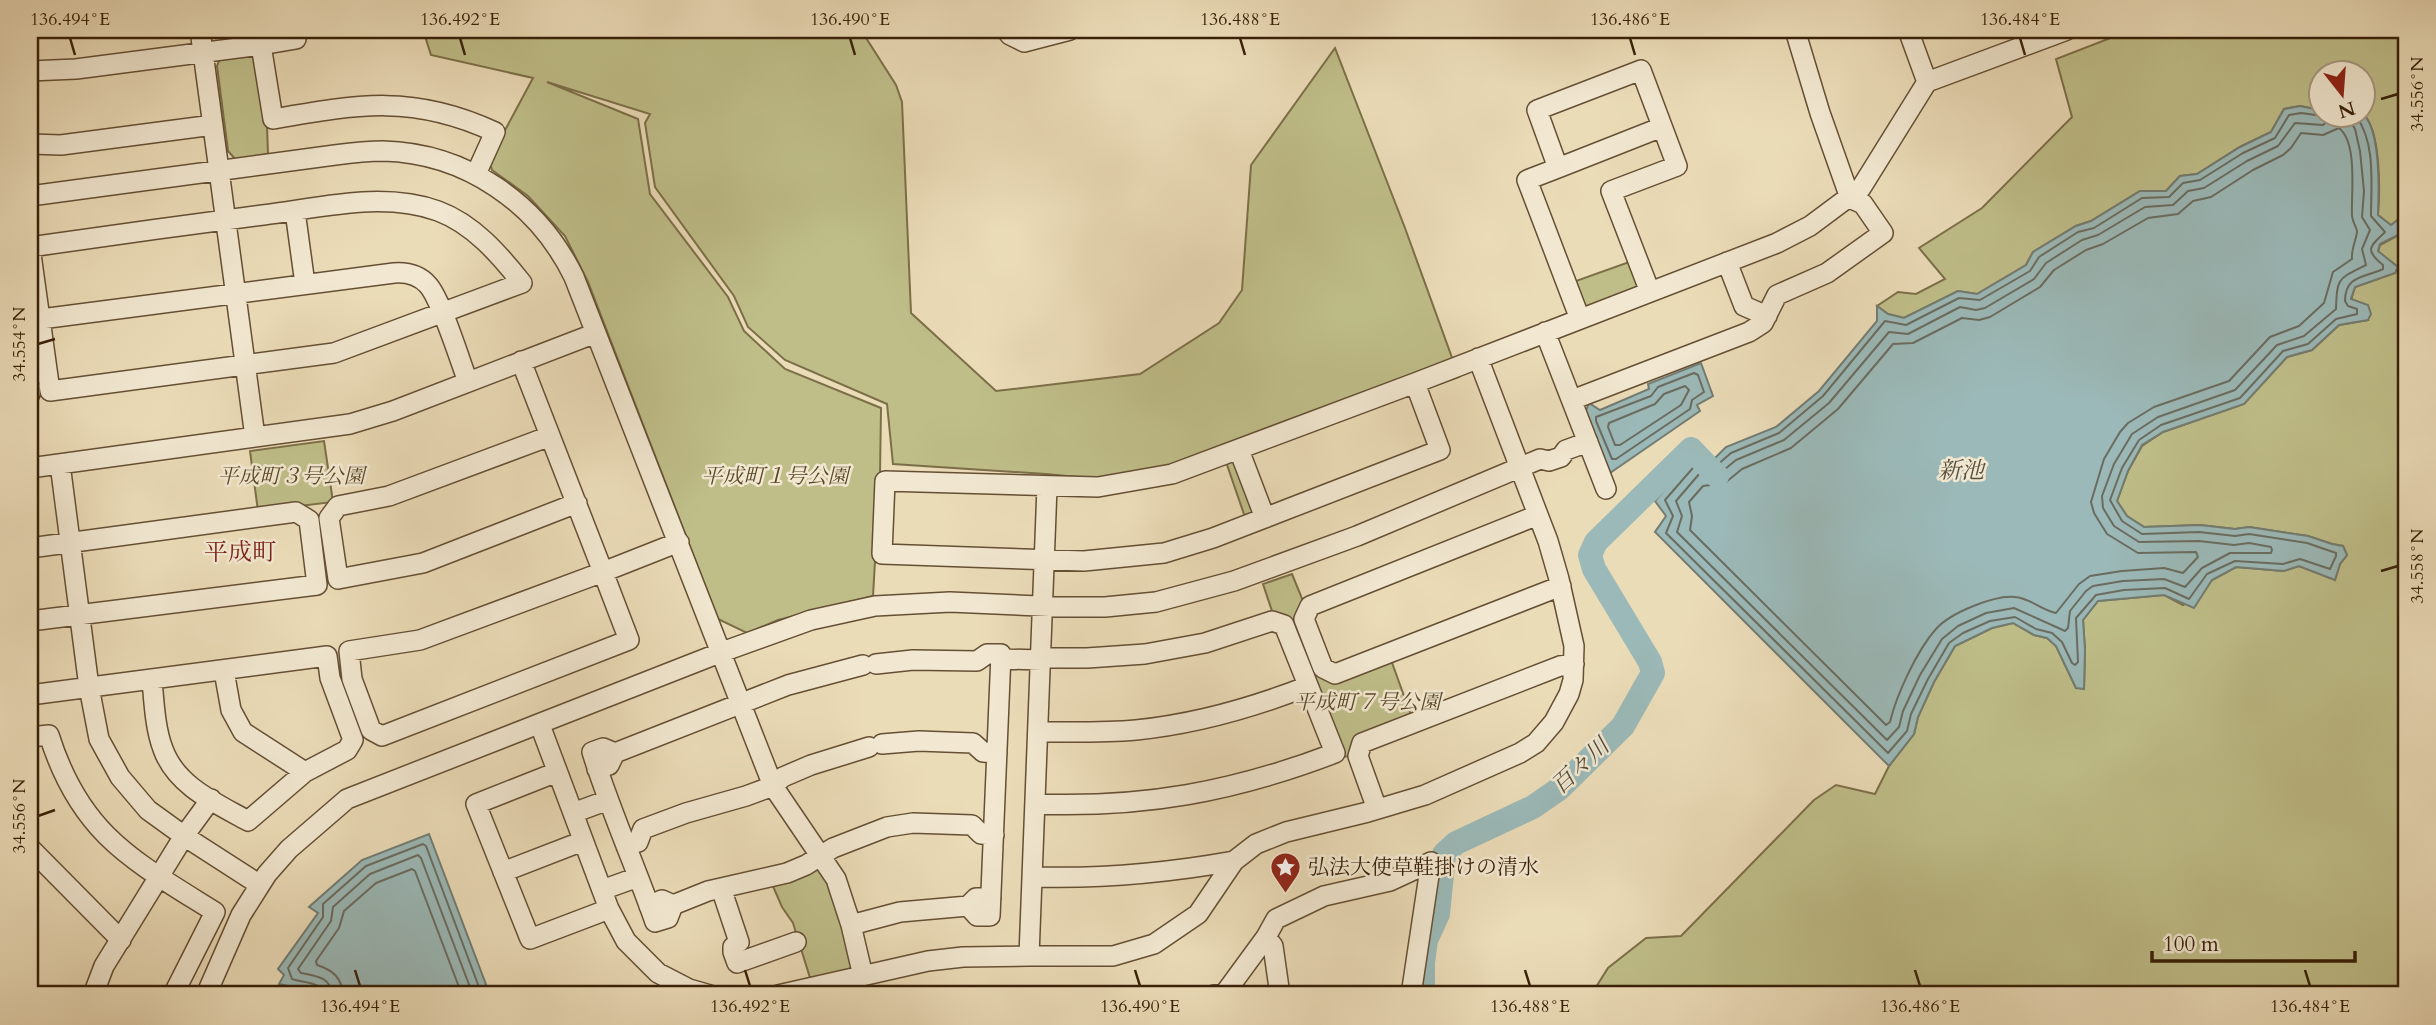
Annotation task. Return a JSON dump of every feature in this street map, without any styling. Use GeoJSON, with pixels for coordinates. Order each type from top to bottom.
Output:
{"type":"FeatureCollection","features":[{"type":"Feature","properties":{"kind":"street"},"geometry":{"type":"LineString","coordinates":[[200,30],[255,438]]}},
{"type":"Feature","properties":{"kind":"street"},"geometry":{"type":"LineString","coordinates":[[1006,30],[1024,42],[1070,30]]}},
{"type":"Feature","properties":{"kind":"street"},"geometry":{"type":"LineString","coordinates":[[1572,400],[1749,332],[1763,323],[1777,295],[1827,273],[1883,233],[1863,204],[1850,198],[1795,30]]}},
{"type":"Feature","properties":{"kind":"street"},"geometry":{"type":"LineString","coordinates":[[1908,30],[1927,82]]}},
{"type":"Feature","properties":{"kind":"street"},"geometry":{"type":"LineString","coordinates":[[1415,383],[1440,450],[1213,538],[1164,553],[1084,561],[882,554],[886,481],[1098,487],[1153,478],[1194,467],[1795,235],[1861,188],[1927,82],[2067,30]]}},
{"type":"Feature","properties":{"kind":"street"},"geometry":{"type":"LineString","coordinates":[[30,71],[76,69],[296,39]]}},
{"type":"Feature","properties":{"kind":"street"},"geometry":{"type":"LineString","coordinates":[[261,44],[273,119],[370,105],[406,105],[443,112],[495,132],[476,174]]}},
{"type":"Feature","properties":{"kind":"street"},"geometry":{"type":"LineString","coordinates":[[1558,169],[1537,110],[1641,70],[1677,166],[1611,191],[1650,292]]}},
{"type":"Feature","properties":{"kind":"street"},"geometry":{"type":"LineString","coordinates":[[30,144],[75,143],[213,125]]}},
{"type":"Feature","properties":{"kind":"street"},"geometry":{"type":"LineString","coordinates":[[1580,319],[1527,180],[1662,127]]}},
{"type":"Feature","properties":{"kind":"street"},"geometry":{"type":"LineString","coordinates":[[30,196],[382,151],[423,155],[463,167],[511,197],[547,232],[566,260],[773,786],[836,879],[851,925],[863,976]]}},
{"type":"Feature","properties":{"kind":"street"},"geometry":{"type":"LineString","coordinates":[[378,201],[407,203],[438,211],[455,219],[484,241],[522,283],[334,353],[50,391],[30,247],[295,211],[378,201]]}},
{"type":"Feature","properties":{"kind":"street"},"geometry":{"type":"LineString","coordinates":[[295,211],[305,284]]}},
{"type":"Feature","properties":{"kind":"street"},"geometry":{"type":"LineString","coordinates":[[1727,261],[1744,306],[1767,316]]}},
{"type":"Feature","properties":{"kind":"street"},"geometry":{"type":"LineString","coordinates":[[41,318],[408,273],[420,278],[432,290],[468,382]]}},
{"type":"Feature","properties":{"kind":"street"},"geometry":{"type":"LineString","coordinates":[[1545,332],[1606,489]]}},
{"type":"Feature","properties":{"kind":"street"},"geometry":{"type":"LineString","coordinates":[[30,468],[360,422],[596,333]]}},
{"type":"Feature","properties":{"kind":"street"},"geometry":{"type":"LineString","coordinates":[[778,995],[912,964],[963,957],[1113,956],[1154,944],[1198,914],[1234,861],[1256,844],[1274,835],[1425,795],[1536,743],[1555,722],[1564,706],[1573,680],[1574,646],[1561,586],[1538,515],[1478,358]]}},
{"type":"Feature","properties":{"kind":"street"},"geometry":{"type":"LineString","coordinates":[[521,361],[577,503],[603,572],[629,640],[382,736],[371,730],[352,679],[349,651],[400,645],[435,635],[603,572],[679,542]]}},
{"type":"Feature","properties":{"kind":"street"},"geometry":{"type":"LineString","coordinates":[[30,386],[30,394]]}},
{"type":"Feature","properties":{"kind":"street"},"geometry":{"type":"LineString","coordinates":[[550,436],[389,496],[338,506],[329,519],[338,579],[424,563],[577,503]]}},
{"type":"Feature","properties":{"kind":"street"},"geometry":{"type":"LineString","coordinates":[[206,995],[232,934],[260,885],[289,849],[348,799],[722,652],[811,620],[875,606],[950,601],[1044,607],[1124,606],[1192,594],[1357,536],[1540,459],[1549,461],[1561,457],[1566,450],[1588,442]]}},
{"type":"Feature","properties":{"kind":"street"},"geometry":{"type":"LineString","coordinates":[[1239,450],[1265,518]]}},
{"type":"Feature","properties":{"kind":"street"},"geometry":{"type":"LineString","coordinates":[[60,464],[89,687],[99,739],[120,777],[148,810],[260,885]]}},
{"type":"Feature","properties":{"kind":"street"},"geometry":{"type":"LineString","coordinates":[[1029,956],[1047,487]]}},
{"type":"Feature","properties":{"kind":"street"},"geometry":{"type":"LineString","coordinates":[[30,548],[296,512],[309,520],[317,585],[30,621]]}},
{"type":"Feature","properties":{"kind":"street"},"geometry":{"type":"LineString","coordinates":[[1538,515],[1310,606],[1304,619],[1323,668],[1335,674],[1561,586]]}},
{"type":"Feature","properties":{"kind":"street"},"geometry":{"type":"LineString","coordinates":[[1001,665],[1042,659],[1100,658],[1169,650],[1205,643],[1272,621],[1284,625],[1335,753],[1288,771],[1183,797],[1110,804],[1035,804]]}},
{"type":"Feature","properties":{"kind":"street"},"geometry":{"type":"LineString","coordinates":[[851,925],[900,912],[968,906],[978,915],[990,916],[995,826],[1002,654],[987,654],[977,661],[913,660],[870,665],[813,677],[615,753],[603,748],[592,752],[649,905],[662,900],[673,905],[721,888],[787,873],[861,836],[887,827],[913,823],[972,825],[981,834],[995,826]]}},
{"type":"Feature","properties":{"kind":"street"},"geometry":{"type":"LineString","coordinates":[[30,695],[327,656],[333,688],[353,740],[347,750],[305,772],[248,821],[180,778],[166,757],[159,738],[152,680]]}},
{"type":"Feature","properties":{"kind":"street"},"geometry":{"type":"LineString","coordinates":[[1377,809],[1358,756],[1362,743],[1560,666],[1574,664]]}},
{"type":"Feature","properties":{"kind":"street"},"geometry":{"type":"LineString","coordinates":[[225,671],[230,710],[243,732],[305,772]]}},
{"type":"Feature","properties":{"kind":"street"},"geometry":{"type":"LineString","coordinates":[[1039,732],[1103,732],[1162,726],[1250,707],[1308,686]]}},
{"type":"Feature","properties":{"kind":"street"},"geometry":{"type":"LineString","coordinates":[[540,725],[609,909],[626,941],[658,972],[689,989],[710,995]]}},
{"type":"Feature","properties":{"kind":"street"},"geometry":{"type":"LineString","coordinates":[[30,737],[49,735],[66,782],[84,811],[120,849],[215,912],[173,995]]}},
{"type":"Feature","properties":{"kind":"street"},"geometry":{"type":"LineString","coordinates":[[623,838],[638,842],[643,829],[773,786],[783,777],[811,765],[876,746],[919,741],[973,743],[983,752],[997,745]]}},
{"type":"Feature","properties":{"kind":"street"},"geometry":{"type":"LineString","coordinates":[[557,772],[476,804],[530,939],[609,909]]}},
{"type":"Feature","properties":{"kind":"street"},"geometry":{"type":"LineString","coordinates":[[93,995],[104,966],[184,836],[211,799]]}},
{"type":"Feature","properties":{"kind":"street"},"geometry":{"type":"LineString","coordinates":[[573,813],[608,800]]}},
{"type":"Feature","properties":{"kind":"street"},"geometry":{"type":"LineString","coordinates":[[503,872],[583,841]]}},
{"type":"Feature","properties":{"kind":"street"},"geometry":{"type":"LineString","coordinates":[[30,848],[121,940]]}},
{"type":"Feature","properties":{"kind":"street"},"geometry":{"type":"LineString","coordinates":[[1033,877],[1145,875],[1234,861]]}},
{"type":"Feature","properties":{"kind":"street"},"geometry":{"type":"LineString","coordinates":[[1214,995],[1225,993],[1276,919],[1324,896],[1390,881],[1431,862],[1411,995]]}},
{"type":"Feature","properties":{"kind":"street"},"geometry":{"type":"LineString","coordinates":[[602,890],[638,877]]}},
{"type":"Feature","properties":{"kind":"street"},"geometry":{"type":"LineString","coordinates":[[721,888],[739,942],[733,947],[737,963],[796,942]]}},
{"type":"Feature","properties":{"kind":"street"},"geometry":{"type":"LineString","coordinates":[[1266,937],[1273,946],[1280,995]]}},
{"type":"Feature","properties":{"kind":"green space","name":"平成町１号公園"},"geometry":{"type":"Polygon","coordinates":[[[423,30],[861,30],[896,85],[902,102],[911,313],[996,391],[1140,374],[1219,323],[1242,290],[1251,165],[1335,48],[1459,377],[1237,458],[1260,515],[1246,520],[1226,462],[1160,485],[893,464],[887,404],[785,360],[748,327],[734,296],[655,187],[645,123],[650,114],[547,82],[638,119],[650,194],[728,297],[744,331],[785,369],[881,408],[873,596],[778,620],[747,633],[718,619],[588,282],[565,236],[528,196],[492,170],[489,160],[533,78],[431,55],[423,30]]]}},
{"type":"Feature","properties":{"kind":"green space"},"geometry":{"type":"Polygon","coordinates":[[[2131,30],[2406,30],[2406,213],[2391,226],[2378,215],[2378,162],[2372,130],[2376,130],[2376,60],[2306,60],[2306,107],[2284,109],[2271,132],[2240,147],[2197,174],[2180,176],[2166,191],[2140,191],[2091,221],[2076,226],[2033,252],[2026,265],[1977,294],[1958,291],[1904,318],[1888,314],[1877,306],[1898,292],[1916,294],[1945,279],[1919,248],[1982,208],[2072,117],[2056,59],[2131,30]]]}},
{"type":"Feature","properties":{"kind":"green space"},"geometry":{"type":"Polygon","coordinates":[[[249,51],[258,61],[267,125],[268,154],[236,160],[228,151],[217,66],[221,56],[249,51]]]}},
{"type":"Feature","properties":{"kind":"green space"},"geometry":{"type":"Polygon","coordinates":[[[2406,231],[2406,995],[1591,995],[1608,968],[1646,938],[1681,936],[1814,800],[1836,785],[1875,794],[1889,766],[1914,734],[1918,717],[1934,682],[1955,646],[1992,628],[2013,623],[2034,635],[2047,638],[2056,646],[2076,688],[2084,688],[2083,620],[2098,601],[2164,595],[2183,605],[2199,596],[2212,580],[2236,567],[2283,571],[2299,566],[2335,580],[2340,564],[2347,555],[2343,546],[2308,536],[2249,527],[2144,527],[2127,516],[2117,501],[2128,471],[2142,446],[2163,432],[2244,404],[2287,357],[2312,350],[2339,325],[2368,320],[2351,300],[2355,287],[2395,273],[2398,267],[2378,252],[2380,245],[2406,231]]]}},
{"type":"Feature","properties":{"kind":"green space"},"geometry":{"type":"Polygon","coordinates":[[[1632,261],[1640,284],[1636,291],[1589,310],[1581,304],[1573,282],[1632,261]]]}},
{"type":"Feature","properties":{"kind":"green space","name":"平成町３号公園"},"geometry":{"type":"Polygon","coordinates":[[[324,441],[333,502],[258,511],[250,451],[324,441]]]}},
{"type":"Feature","properties":{"kind":"green space","name":"平成町７号公園"},"geometry":{"type":"Polygon","coordinates":[[[1292,574],[1303,601],[1319,675],[1391,660],[1412,718],[1350,756],[1342,757],[1273,614],[1263,584],[1292,574]]]}},
{"type":"Feature","properties":{"kind":"green space"},"geometry":{"type":"Polygon","coordinates":[[[813,868],[826,873],[852,962],[850,972],[811,981],[793,923],[772,884],[813,868]]]}},
{"type":"Feature","properties":{"kind":"water","name":"新池"},"geometry":{"type":"Polygon","coordinates":[[[2306,107],[2306,130],[2372,130],[2378,162],[2378,215],[2391,225],[2406,213],[2406,231],[2380,244],[2378,251],[2398,267],[2395,273],[2355,287],[2351,299],[2368,305],[2371,314],[2368,320],[2339,325],[2312,350],[2287,357],[2244,404],[2163,432],[2142,445],[2128,471],[2117,501],[2127,516],[2144,527],[2249,527],[2308,536],[2343,546],[2347,555],[2340,564],[2335,580],[2299,566],[2284,571],[2236,567],[2212,580],[2194,608],[2164,595],[2098,601],[2083,620],[2084,689],[2076,688],[2056,646],[2047,638],[2034,635],[2013,623],[1992,628],[1955,646],[1934,682],[1918,717],[1914,734],[1889,766],[1655,532],[1666,516],[1655,501],[1700,448],[1713,460],[1726,447],[1776,427],[1819,391],[1877,321],[1877,306],[1888,314],[1904,318],[1958,291],[1977,294],[2026,265],[2033,252],[2076,226],[2091,221],[2140,191],[2166,191],[2180,176],[2197,174],[2240,147],[2271,132],[2284,109],[2306,107]]]}},
{"type":"Feature","properties":{"kind":"water"},"geometry":{"type":"Polygon","coordinates":[[[1701,363],[1713,396],[1697,405],[1700,411],[1610,473],[1585,413],[1589,403],[1600,410],[1649,389],[1648,384],[1701,363]]]}},
{"type":"Feature","properties":{"kind":"water"},"geometry":{"type":"Polygon","coordinates":[[[429,834],[490,995],[331,995],[279,984],[284,975],[278,969],[318,913],[309,907],[362,860],[429,834]]]}},
{"type":"Feature","properties":{"kind":"waterway","name":"百々川"},"geometry":{"type":"LineString","coordinates":[[1423,995],[1426,940],[1438,914],[1444,854],[1456,843],[1533,807],[1559,789],[1623,726],[1653,673],[1650,662],[1594,569],[1590,555],[1596,542],[1691,449],[1717,476]]}},
{"type":"Feature","properties":{"kind":"place","name":"弘法大使草鞋掛けの清水"},"geometry":{"type":"Point","coordinates":[1285,894]}},
{"type":"Feature","properties":{"kind":"district","name":"平成町"},"geometry":{"type":"Point","coordinates":[240,552]}}]}
